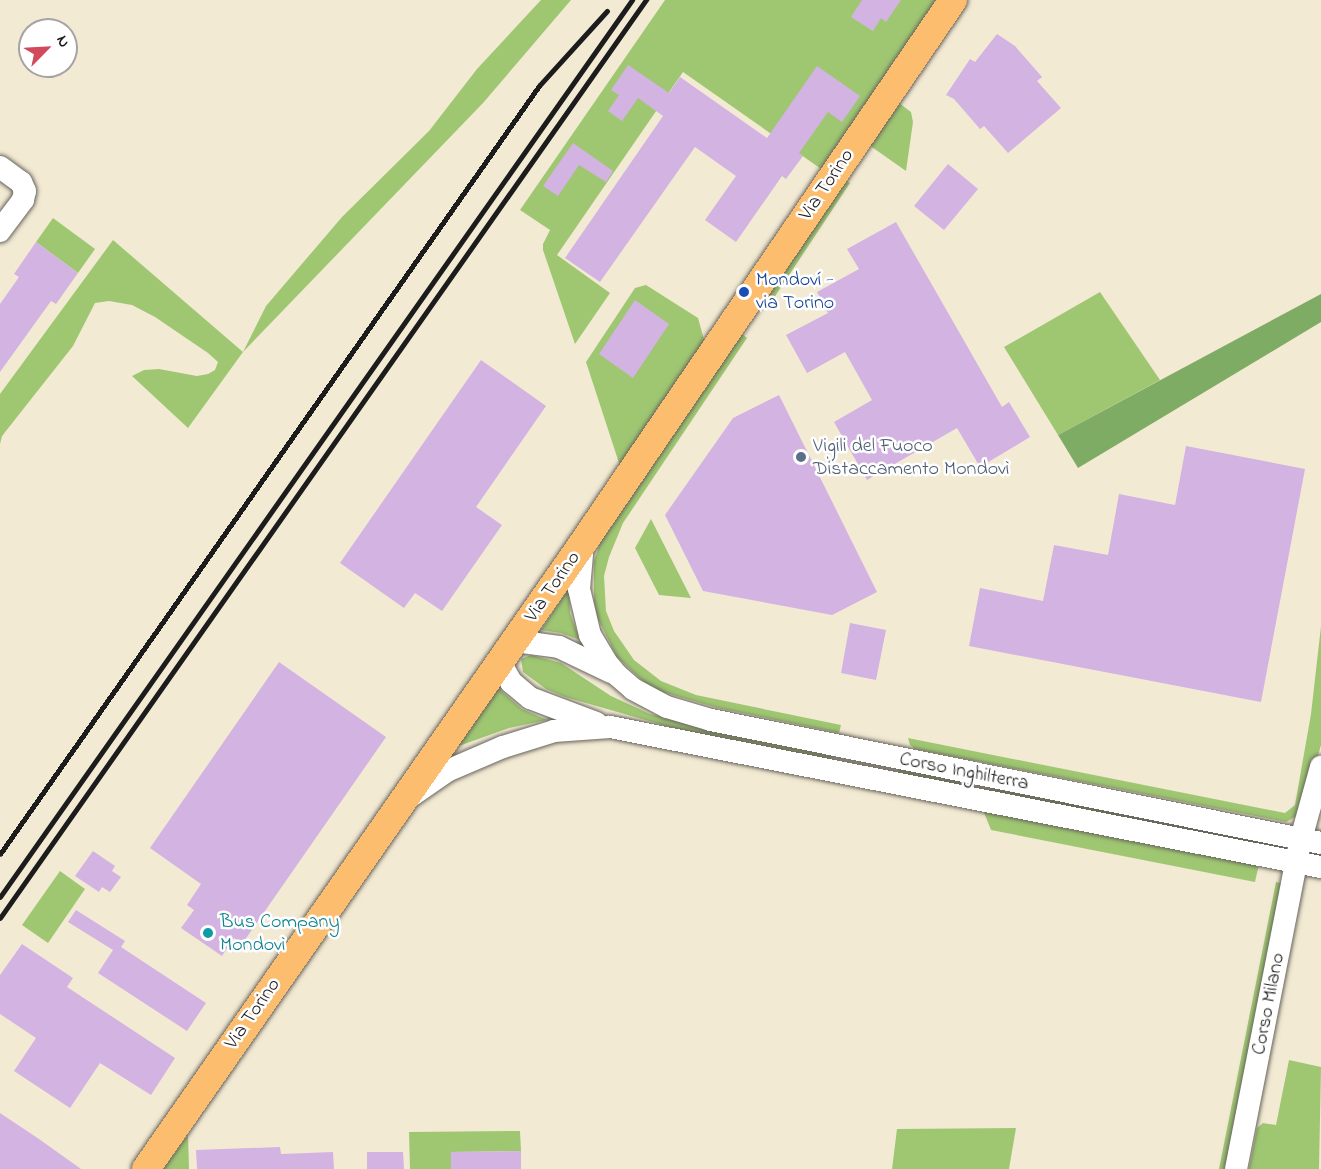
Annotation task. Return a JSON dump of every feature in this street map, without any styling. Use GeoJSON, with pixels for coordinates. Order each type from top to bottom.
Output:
{"type":"FeatureCollection","features":[{"type":"Feature","properties":{"kind":"main road","name":"Via Torino"},"geometry":{"type":"LineString","coordinates":[[146,1169],[583,543],[953,0]]}},
{"type":"Feature","properties":{"kind":"street"},"geometry":{"type":"LineString","coordinates":[[0,167],[21,182],[25,191],[23,200],[0,231]]}},
{"type":"Feature","properties":{"kind":"street","name":"Corso Inghilterra"},"geometry":{"type":"LineString","coordinates":[[583,543],[579,589],[585,621],[602,655],[617,675]]}},
{"type":"Feature","properties":{"kind":"street","name":"Corso Inghilterra"},"geometry":{"type":"LineString","coordinates":[[1311,841],[686,714],[650,699],[617,675],[559,647],[507,651],[511,682],[530,698],[562,712],[610,727],[1321,867]]}},
{"type":"Feature","properties":{"kind":"street","name":"Corso Inghilterra"},"geometry":{"type":"LineString","coordinates":[[395,811],[447,771],[482,755],[554,731],[610,727]]}},
{"type":"Feature","properties":{"kind":"street"},"geometry":{"type":"LineString","coordinates":[[883,780],[888,756]]}},
{"type":"Feature","properties":{"kind":"street","name":"Corso Milano"},"geometry":{"type":"LineString","coordinates":[[1236,1169],[1297,862],[1311,841],[1321,767]]}},
{"type":"Feature","properties":{"kind":"green space"},"geometry":{"type":"Polygon","coordinates":[[[541,0],[571,0],[483,103],[243,352],[266,306],[342,217],[429,131],[477,69],[541,0]]]}},
{"type":"Feature","properties":{"kind":"green space"},"geometry":{"type":"Polygon","coordinates":[[[665,0],[942,0],[824,171],[683,72],[557,255],[610,293],[575,344],[543,250],[543,244],[550,230],[520,210],[665,0]]]}},
{"type":"Feature","properties":{"kind":"green space"},"geometry":{"type":"Polygon","coordinates":[[[899,103],[911,112],[913,122],[906,171],[869,145],[899,103]]]}},
{"type":"Feature","properties":{"kind":"green space"},"geometry":{"type":"Polygon","coordinates":[[[845,180],[850,183],[766,310],[760,306],[845,180]]]}},
{"type":"Feature","properties":{"kind":"green space"},"geometry":{"type":"Polygon","coordinates":[[[53,218],[95,249],[78,273],[36,242],[53,218]]]}},
{"type":"Feature","properties":{"kind":"green space"},"geometry":{"type":"Polygon","coordinates":[[[113,240],[243,352],[188,428],[132,376],[144,370],[159,369],[197,376],[215,370],[218,362],[155,317],[132,305],[109,301],[95,303],[73,346],[2,436],[0,444],[0,394],[113,240]]]}},
{"type":"Feature","properties":{"kind":"green space"},"geometry":{"type":"Polygon","coordinates":[[[646,285],[698,318],[705,343],[620,466],[586,362],[635,288],[646,285]]]}},
{"type":"Feature","properties":{"kind":"green space"},"geometry":{"type":"Polygon","coordinates":[[[1100,292],[1160,380],[1058,435],[1004,347],[1100,292]]]}},
{"type":"Feature","properties":{"kind":"green space"},"geometry":{"type":"Polygon","coordinates":[[[1321,294],[1321,322],[1078,468],[1058,435],[1321,294]]]}},
{"type":"Feature","properties":{"kind":"green space"},"geometry":{"type":"Polygon","coordinates":[[[741,333],[747,338],[623,523],[604,576],[606,611],[614,631],[634,660],[661,681],[696,695],[841,725],[839,733],[718,708],[659,691],[644,682],[617,657],[598,619],[594,602],[594,561],[601,540],[741,333]]]}},
{"type":"Feature","properties":{"kind":"green space"},"geometry":{"type":"Polygon","coordinates":[[[651,519],[691,598],[659,595],[635,548],[651,519]]]}},
{"type":"Feature","properties":{"kind":"green space"},"geometry":{"type":"Polygon","coordinates":[[[569,588],[570,613],[580,640],[561,633],[541,630],[569,588]]]}},
{"type":"Feature","properties":{"kind":"green space"},"geometry":{"type":"Polygon","coordinates":[[[1321,626],[1321,745],[1304,806],[1297,816],[1286,822],[915,749],[910,745],[908,738],[1285,813],[1295,805],[1311,714],[1321,626]]]}},
{"type":"Feature","properties":{"kind":"green space"},"geometry":{"type":"Polygon","coordinates":[[[531,655],[561,663],[611,696],[650,714],[833,756],[833,758],[828,760],[677,729],[565,697],[546,689],[523,672],[521,659],[531,655]]]}},
{"type":"Feature","properties":{"kind":"green space"},"geometry":{"type":"Polygon","coordinates":[[[498,688],[522,709],[547,720],[509,728],[456,747],[498,688]]]}},
{"type":"Feature","properties":{"kind":"green space"},"geometry":{"type":"Polygon","coordinates":[[[899,768],[973,783],[972,789],[898,774],[899,768]]]}},
{"type":"Feature","properties":{"kind":"green space"},"geometry":{"type":"Polygon","coordinates":[[[991,786],[1258,839],[1257,845],[990,792],[991,786]]]}},
{"type":"Feature","properties":{"kind":"green space"},"geometry":{"type":"Polygon","coordinates":[[[983,810],[1259,864],[1255,882],[991,830],[983,810]]]}},
{"type":"Feature","properties":{"kind":"green space"},"geometry":{"type":"Polygon","coordinates":[[[60,871],[85,889],[48,943],[22,925],[60,871]]]}},
{"type":"Feature","properties":{"kind":"green space"},"geometry":{"type":"Polygon","coordinates":[[[1276,882],[1285,884],[1227,1169],[1219,1169],[1276,882]]]}},
{"type":"Feature","properties":{"kind":"green space"},"geometry":{"type":"Polygon","coordinates":[[[1289,1060],[1321,1067],[1319,1169],[1249,1169],[1257,1128],[1263,1123],[1276,1125],[1289,1060]]]}},
{"type":"Feature","properties":{"kind":"green space"},"geometry":{"type":"Polygon","coordinates":[[[1016,1128],[1009,1169],[892,1169],[897,1129],[1016,1128]]]}},
{"type":"Feature","properties":{"kind":"green space"},"geometry":{"type":"Polygon","coordinates":[[[520,1131],[521,1151],[451,1152],[451,1169],[410,1169],[409,1132],[520,1131]]]}},
{"type":"Feature","properties":{"kind":"green space"},"geometry":{"type":"Polygon","coordinates":[[[188,1134],[189,1169],[163,1169],[188,1134]]]}},
{"type":"Feature","properties":{"kind":"building"},"geometry":{"type":"Polygon","coordinates":[[[862,0],[901,0],[886,22],[881,18],[873,31],[851,17],[862,0]]]}},
{"type":"Feature","properties":{"kind":"building"},"geometry":{"type":"Polygon","coordinates":[[[997,34],[1015,46],[1042,77],[1037,81],[1061,108],[1008,153],[984,126],[980,129],[954,99],[946,95],[970,59],[975,62],[997,34]]]}},
{"type":"Feature","properties":{"kind":"building"},"geometry":{"type":"Polygon","coordinates":[[[628,65],[669,93],[680,77],[767,138],[817,66],[860,96],[842,122],[828,112],[799,153],[803,156],[786,179],[782,176],[736,242],[705,220],[736,176],[695,147],[600,282],[565,258],[663,116],[638,98],[622,121],[608,111],[619,95],[611,90],[628,65]]]}},
{"type":"Feature","properties":{"kind":"building"},"geometry":{"type":"Polygon","coordinates":[[[573,143],[613,171],[606,182],[579,165],[558,196],[543,186],[573,143]]]}},
{"type":"Feature","properties":{"kind":"building"},"geometry":{"type":"Polygon","coordinates":[[[948,164],[978,189],[944,230],[914,206],[948,164]]]}},
{"type":"Feature","properties":{"kind":"building"},"geometry":{"type":"Polygon","coordinates":[[[896,222],[1002,407],[1009,402],[1030,437],[980,467],[957,428],[867,480],[834,422],[872,400],[845,352],[807,373],[786,335],[828,313],[817,292],[859,269],[847,249],[896,222]]]}},
{"type":"Feature","properties":{"kind":"building"},"geometry":{"type":"Polygon","coordinates":[[[36,242],[78,273],[56,304],[51,301],[0,372],[0,304],[19,277],[14,274],[36,242]]]}},
{"type":"Feature","properties":{"kind":"building"},"geometry":{"type":"Polygon","coordinates":[[[635,300],[669,324],[633,378],[599,354],[635,300]]]}},
{"type":"Feature","properties":{"kind":"building"},"geometry":{"type":"Polygon","coordinates":[[[481,360],[546,406],[476,507],[502,525],[442,611],[415,593],[404,608],[340,563],[481,360]]]}},
{"type":"Feature","properties":{"kind":"building"},"geometry":{"type":"Polygon","coordinates":[[[779,395],[877,592],[832,615],[703,591],[665,515],[733,418],[779,395]]]}},
{"type":"Feature","properties":{"kind":"building"},"geometry":{"type":"Polygon","coordinates":[[[1186,446],[1305,469],[1261,702],[969,646],[980,588],[1043,601],[1054,545],[1108,555],[1119,494],[1175,505],[1186,446]]]}},
{"type":"Feature","properties":{"kind":"building"},"geometry":{"type":"Polygon","coordinates":[[[850,623],[886,630],[876,680],[841,673],[850,623]]]}},
{"type":"Feature","properties":{"kind":"building"},"geometry":{"type":"Polygon","coordinates":[[[279,662],[386,737],[242,944],[234,938],[222,956],[181,928],[194,910],[187,905],[201,884],[150,848],[279,662]]]}},
{"type":"Feature","properties":{"kind":"building"},"geometry":{"type":"Polygon","coordinates":[[[93,851],[115,866],[112,871],[121,877],[110,892],[102,887],[99,892],[75,876],[93,851]]]}},
{"type":"Feature","properties":{"kind":"building"},"geometry":{"type":"Polygon","coordinates":[[[76,910],[125,941],[121,947],[206,1003],[187,1031],[98,973],[113,950],[68,922],[76,910]]]}},
{"type":"Feature","properties":{"kind":"building"},"geometry":{"type":"Polygon","coordinates":[[[22,944],[73,978],[67,987],[175,1058],[151,1095],[100,1063],[70,1108],[14,1071],[36,1038],[0,1014],[0,975],[22,944]]]}},
{"type":"Feature","properties":{"kind":"building"},"geometry":{"type":"Polygon","coordinates":[[[0,1113],[39,1139],[81,1169],[0,1169],[0,1113]]]}},
{"type":"Feature","properties":{"kind":"building"},"geometry":{"type":"Polygon","coordinates":[[[280,1147],[281,1154],[333,1152],[334,1169],[197,1169],[196,1150],[280,1147]]]}},
{"type":"Feature","properties":{"kind":"building"},"geometry":{"type":"Polygon","coordinates":[[[521,1151],[521,1169],[451,1169],[451,1152],[521,1151]]]}},
{"type":"Feature","properties":{"kind":"building"},"geometry":{"type":"Polygon","coordinates":[[[367,1152],[403,1152],[404,1169],[367,1169],[367,1152]]]}},
{"type":"Feature","properties":{"kind":"railway"},"geometry":{"type":"LineString","coordinates":[[0,897],[632,0]]}},
{"type":"Feature","properties":{"kind":"railway"},"geometry":{"type":"LineString","coordinates":[[0,918],[646,0]]}},
{"type":"Feature","properties":{"kind":"railway"},"geometry":{"type":"LineString","coordinates":[[0,854],[539,86],[607,11]]}},
{"type":"Feature","properties":{"kind":"place","name":"Mondoví - via Torino"},"geometry":{"type":"Point","coordinates":[744,292]}},
{"type":"Feature","properties":{"kind":"place","name":"Vigili del Fuoco Distaccamento Mondovì"},"geometry":{"type":"Point","coordinates":[801,457]}},
{"type":"Feature","properties":{"kind":"place","name":"Bus Company Mondovì"},"geometry":{"type":"Point","coordinates":[208,933]}}]}
